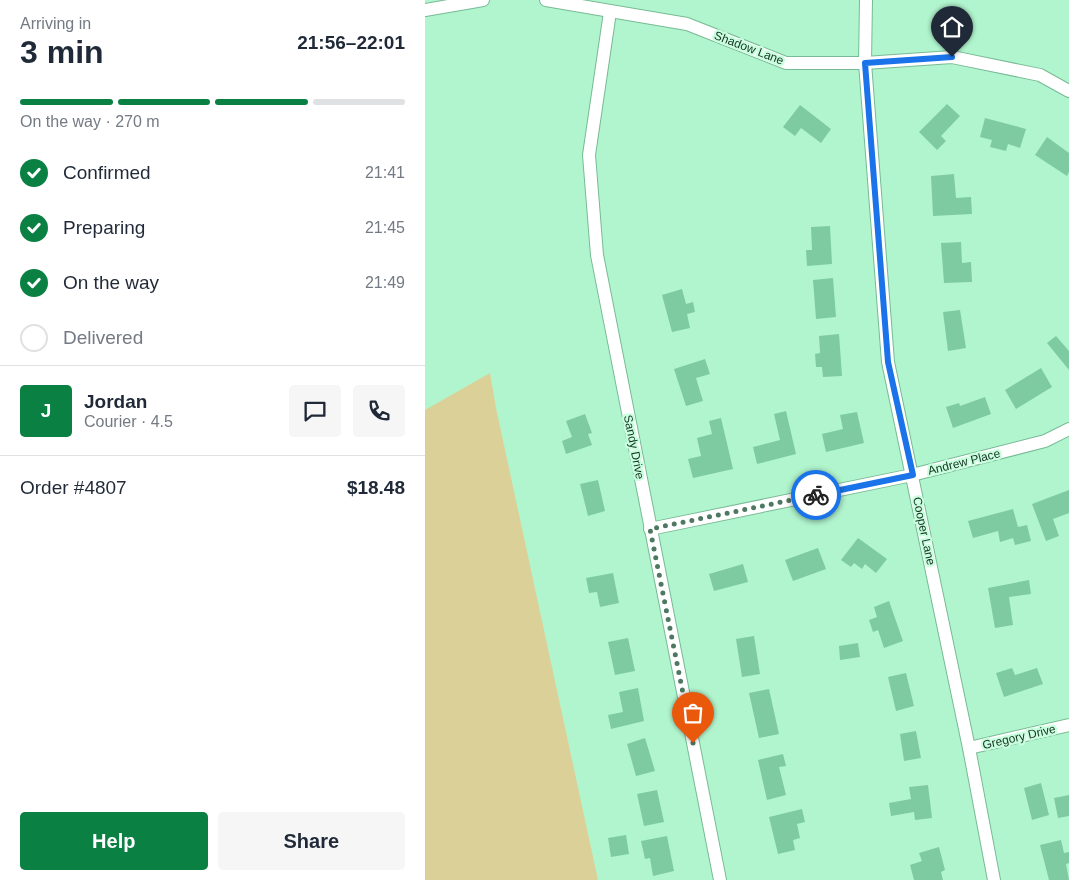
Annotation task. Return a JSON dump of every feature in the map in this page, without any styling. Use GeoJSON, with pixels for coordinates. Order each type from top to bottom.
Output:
{"type":"FeatureCollection","features":[{"type":"Feature","properties":{"kind":"street"},"geometry":{"type":"LineString","coordinates":[[425,10],[483,0]]}},
{"type":"Feature","properties":{"kind":"street","name":"Shadow Lane"},"geometry":{"type":"LineString","coordinates":[[546,0],[687,24],[786,63],[865,63],[952,57],[1040,75],[1069,91]]}},
{"type":"Feature","properties":{"kind":"street","name":"Cooper Lane"},"geometry":{"type":"LineString","coordinates":[[866,0],[865,63],[888,362],[969,748],[994,880]]}},
{"type":"Feature","properties":{"kind":"street","name":"Sandy Drive"},"geometry":{"type":"LineString","coordinates":[[610,12],[589,155],[597,255],[720,880]]}},
{"type":"Feature","properties":{"kind":"street","name":"Andrew Place"},"geometry":{"type":"LineString","coordinates":[[650,529],[913,475],[1045,441],[1069,429]]}},
{"type":"Feature","properties":{"kind":"street","name":"Gregory Drive"},"geometry":{"type":"LineString","coordinates":[[969,748],[1069,725]]}},
{"type":"Feature","properties":{"kind":"shaded area"},"geometry":{"type":"Polygon","coordinates":[[[490,373],[598,880],[425,880],[425,410],[490,373]]]}},
{"type":"Feature","properties":{"kind":"building"},"geometry":{"type":"Polygon","coordinates":[[[947,104],[960,116],[941,136],[946,141],[937,150],[919,132],[947,104]]]}},
{"type":"Feature","properties":{"kind":"building"},"geometry":{"type":"Polygon","coordinates":[[[800,105],[831,129],[821,143],[801,128],[795,136],[783,127],[800,105]]]}},
{"type":"Feature","properties":{"kind":"building"},"geometry":{"type":"Polygon","coordinates":[[[985,118],[1026,129],[1020,148],[1008,144],[1006,151],[990,147],[992,140],[980,137],[985,118]]]}},
{"type":"Feature","properties":{"kind":"building"},"geometry":{"type":"Polygon","coordinates":[[[1047,137],[1069,153],[1069,172],[1067,176],[1035,155],[1047,137]]]}},
{"type":"Feature","properties":{"kind":"building"},"geometry":{"type":"Polygon","coordinates":[[[954,174],[956,198],[971,197],[972,214],[933,216],[931,176],[954,174]]]}},
{"type":"Feature","properties":{"kind":"building"},"geometry":{"type":"Polygon","coordinates":[[[830,226],[832,264],[807,266],[806,250],[812,250],[811,227],[830,226]]]}},
{"type":"Feature","properties":{"kind":"building"},"geometry":{"type":"Polygon","coordinates":[[[961,242],[962,263],[971,262],[972,282],[944,283],[941,243],[961,242]]]}},
{"type":"Feature","properties":{"kind":"building"},"geometry":{"type":"Polygon","coordinates":[[[833,278],[836,317],[816,319],[813,280],[833,278]]]}},
{"type":"Feature","properties":{"kind":"building"},"geometry":{"type":"Polygon","coordinates":[[[682,289],[686,304],[693,302],[695,312],[687,314],[690,328],[672,332],[662,295],[682,289]]]}},
{"type":"Feature","properties":{"kind":"building"},"geometry":{"type":"Polygon","coordinates":[[[960,310],[966,348],[948,351],[943,312],[960,310]]]}},
{"type":"Feature","properties":{"kind":"building"},"geometry":{"type":"Polygon","coordinates":[[[839,334],[842,376],[823,377],[822,367],[816,367],[815,354],[820,353],[819,336],[839,334]]]}},
{"type":"Feature","properties":{"kind":"building"},"geometry":{"type":"Polygon","coordinates":[[[1056,336],[1069,351],[1069,370],[1047,343],[1056,336]]]}},
{"type":"Feature","properties":{"kind":"building"},"geometry":{"type":"Polygon","coordinates":[[[705,359],[710,374],[696,378],[703,401],[686,406],[674,369],[705,359]]]}},
{"type":"Feature","properties":{"kind":"building"},"geometry":{"type":"Polygon","coordinates":[[[1041,368],[1052,387],[1016,409],[1005,390],[1041,368]]]}},
{"type":"Feature","properties":{"kind":"building"},"geometry":{"type":"Polygon","coordinates":[[[985,397],[991,414],[953,428],[946,407],[959,403],[960,406],[985,397]]]}},
{"type":"Feature","properties":{"kind":"building"},"geometry":{"type":"Polygon","coordinates":[[[786,411],[796,454],[757,464],[753,447],[780,440],[774,414],[786,411]]]}},
{"type":"Feature","properties":{"kind":"building"},"geometry":{"type":"Polygon","coordinates":[[[857,412],[864,443],[826,452],[822,434],[843,429],[840,415],[857,412]]]}},
{"type":"Feature","properties":{"kind":"building"},"geometry":{"type":"Polygon","coordinates":[[[585,414],[592,433],[588,434],[592,445],[566,454],[562,441],[572,437],[566,421],[585,414]]]}},
{"type":"Feature","properties":{"kind":"building"},"geometry":{"type":"Polygon","coordinates":[[[721,418],[733,469],[693,478],[688,459],[701,456],[697,438],[712,434],[709,421],[721,418]]]}},
{"type":"Feature","properties":{"kind":"building"},"geometry":{"type":"Polygon","coordinates":[[[598,480],[605,511],[588,516],[580,484],[598,480]]]}},
{"type":"Feature","properties":{"kind":"building"},"geometry":{"type":"Polygon","coordinates":[[[1069,490],[1069,513],[1053,519],[1059,536],[1046,541],[1032,504],[1069,490]]]}},
{"type":"Feature","properties":{"kind":"building"},"geometry":{"type":"Polygon","coordinates":[[[1013,509],[1018,527],[1027,525],[1031,541],[1015,545],[1013,538],[1000,542],[998,531],[973,538],[968,521],[1013,509]]]}},
{"type":"Feature","properties":{"kind":"building"},"geometry":{"type":"Polygon","coordinates":[[[858,538],[887,559],[876,573],[865,564],[862,569],[854,563],[851,567],[841,560],[858,538]]]}},
{"type":"Feature","properties":{"kind":"building"},"geometry":{"type":"Polygon","coordinates":[[[818,548],[826,569],[793,581],[785,560],[818,548]]]}},
{"type":"Feature","properties":{"kind":"building"},"geometry":{"type":"Polygon","coordinates":[[[743,564],[748,582],[714,591],[709,574],[743,564]]]}},
{"type":"Feature","properties":{"kind":"building"},"geometry":{"type":"Polygon","coordinates":[[[613,573],[619,603],[600,607],[597,592],[589,593],[586,578],[613,573]]]}},
{"type":"Feature","properties":{"kind":"building"},"geometry":{"type":"Polygon","coordinates":[[[1029,580],[1031,594],[1009,597],[1013,625],[995,628],[988,588],[1029,580]]]}},
{"type":"Feature","properties":{"kind":"building"},"geometry":{"type":"Polygon","coordinates":[[[889,601],[903,641],[884,648],[878,630],[873,632],[869,620],[877,617],[874,607],[889,601]]]}},
{"type":"Feature","properties":{"kind":"building"},"geometry":{"type":"Polygon","coordinates":[[[754,636],[760,674],[742,677],[736,639],[754,636]]]}},
{"type":"Feature","properties":{"kind":"building"},"geometry":{"type":"Polygon","coordinates":[[[628,638],[635,671],[615,675],[608,642],[628,638]]]}},
{"type":"Feature","properties":{"kind":"building"},"geometry":{"type":"Polygon","coordinates":[[[858,643],[860,657],[840,660],[839,646],[858,643]]]}},
{"type":"Feature","properties":{"kind":"building"},"geometry":{"type":"Polygon","coordinates":[[[1012,668],[1015,675],[1037,668],[1043,684],[1004,697],[996,673],[1012,668]]]}},
{"type":"Feature","properties":{"kind":"building"},"geometry":{"type":"Polygon","coordinates":[[[906,673],[914,706],[896,711],[888,677],[906,673]]]}},
{"type":"Feature","properties":{"kind":"building"},"geometry":{"type":"Polygon","coordinates":[[[638,688],[644,721],[611,729],[608,715],[623,712],[619,692],[638,688]]]}},
{"type":"Feature","properties":{"kind":"building"},"geometry":{"type":"Polygon","coordinates":[[[769,689],[779,734],[759,738],[749,693],[769,689]]]}},
{"type":"Feature","properties":{"kind":"building"},"geometry":{"type":"Polygon","coordinates":[[[916,731],[921,758],[904,761],[900,734],[916,731]]]}},
{"type":"Feature","properties":{"kind":"building"},"geometry":{"type":"Polygon","coordinates":[[[645,738],[655,771],[636,776],[627,744],[645,738]]]}},
{"type":"Feature","properties":{"kind":"building"},"geometry":{"type":"Polygon","coordinates":[[[783,754],[786,766],[779,767],[786,795],[767,800],[758,760],[783,754]]]}},
{"type":"Feature","properties":{"kind":"building"},"geometry":{"type":"Polygon","coordinates":[[[1041,783],[1049,815],[1032,820],[1024,788],[1041,783]]]}},
{"type":"Feature","properties":{"kind":"building"},"geometry":{"type":"Polygon","coordinates":[[[928,785],[932,818],[915,820],[914,812],[891,816],[889,803],[911,799],[909,787],[928,785]]]}},
{"type":"Feature","properties":{"kind":"building"},"geometry":{"type":"Polygon","coordinates":[[[657,790],[664,822],[644,826],[637,794],[657,790]]]}},
{"type":"Feature","properties":{"kind":"building"},"geometry":{"type":"Polygon","coordinates":[[[1069,795],[1069,816],[1058,818],[1054,798],[1069,795]]]}},
{"type":"Feature","properties":{"kind":"building"},"geometry":{"type":"Polygon","coordinates":[[[802,809],[805,822],[797,824],[800,838],[793,840],[795,850],[778,854],[769,817],[802,809]]]}},
{"type":"Feature","properties":{"kind":"building"},"geometry":{"type":"Polygon","coordinates":[[[626,835],[629,854],[611,857],[608,838],[626,835]]]}},
{"type":"Feature","properties":{"kind":"building"},"geometry":{"type":"Polygon","coordinates":[[[667,836],[674,871],[653,876],[650,858],[645,859],[641,841],[667,836]]]}},
{"type":"Feature","properties":{"kind":"building"},"geometry":{"type":"Polygon","coordinates":[[[1061,840],[1064,853],[1069,852],[1069,863],[1066,864],[1069,880],[1049,880],[1040,845],[1061,840]]]}},
{"type":"Feature","properties":{"kind":"building"},"geometry":{"type":"Polygon","coordinates":[[[939,847],[945,870],[941,872],[943,880],[914,880],[910,865],[922,861],[919,853],[939,847]]]}},
{"type":"Feature","properties":{"kind":"way so far"},"geometry":{"type":"LineString","coordinates":[[693,743],[650,529],[816,495]]}},
{"type":"Feature","properties":{"kind":"route"},"geometry":{"type":"LineString","coordinates":[[816,495],[913,475],[888,362],[865,63],[952,57]]}}]}
